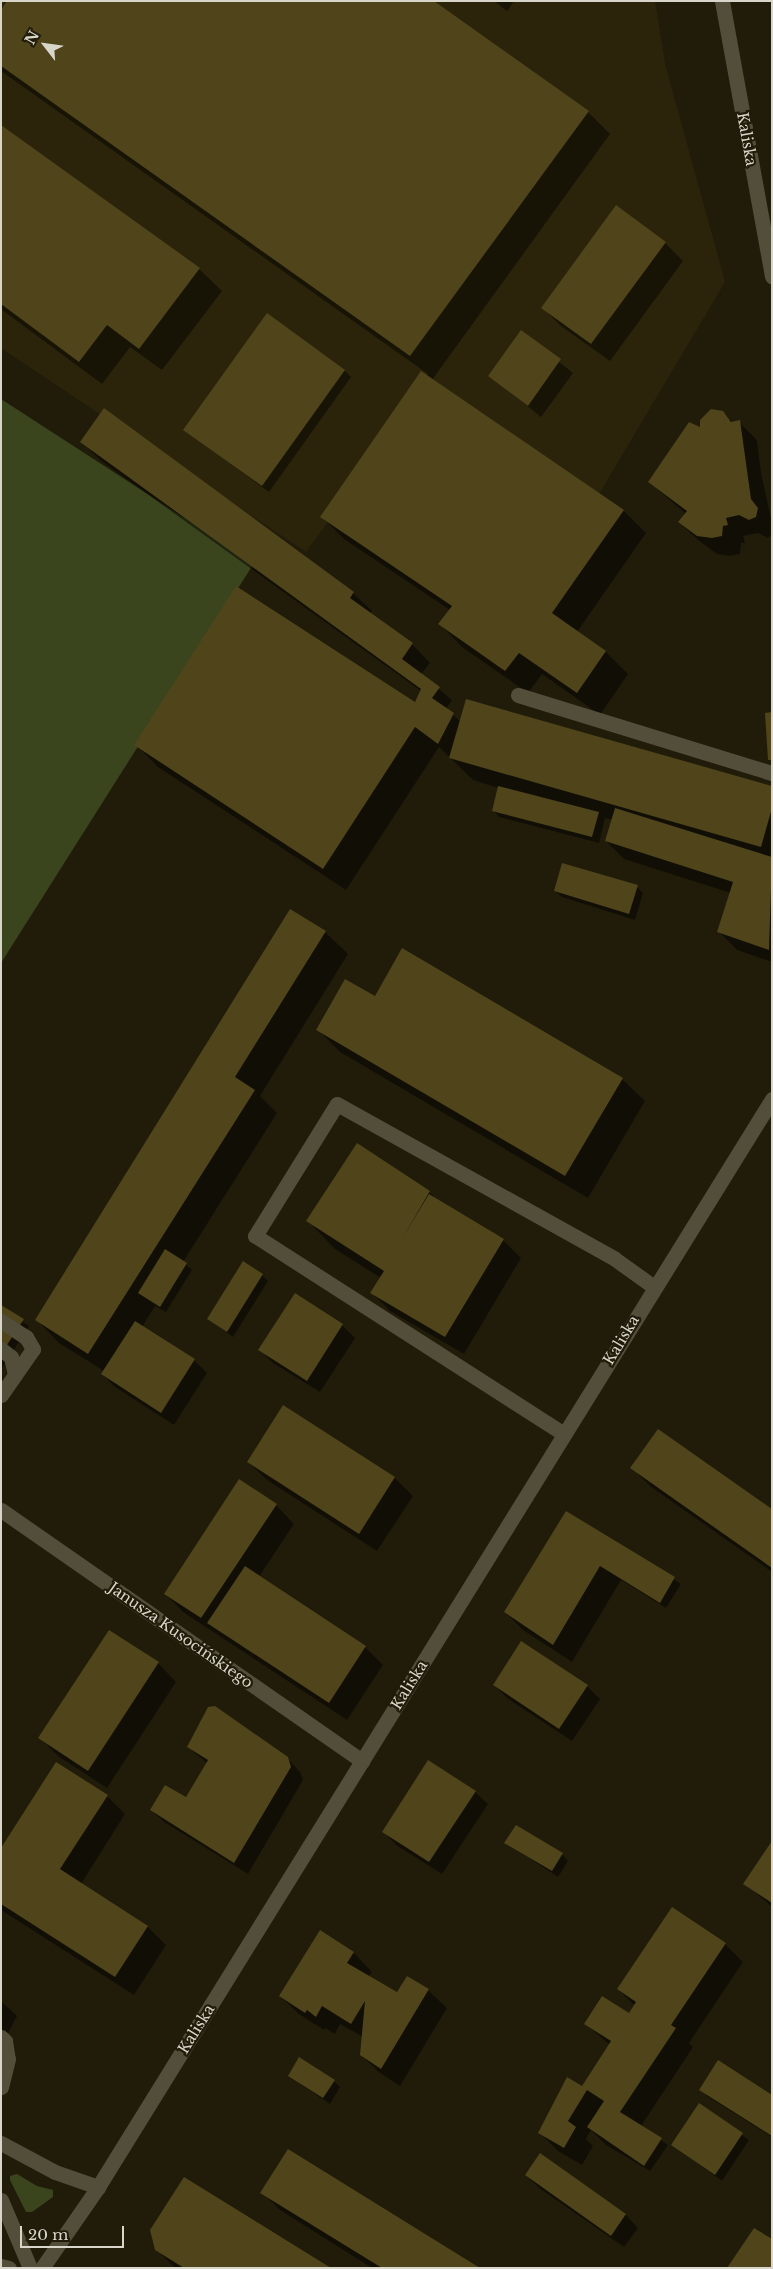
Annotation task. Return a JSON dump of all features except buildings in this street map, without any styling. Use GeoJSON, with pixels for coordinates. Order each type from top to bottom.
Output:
{"type":"FeatureCollection","features":[{"type":"Feature","properties":{"kind":"street","name":"Kaliska"},"geometry":{"type":"LineString","coordinates":[[722,1],[772,277]]}},
{"type":"Feature","properties":{"kind":"street"},"geometry":{"type":"LineString","coordinates":[[518,695],[772,773]]}},
{"type":"Feature","properties":{"kind":"street","name":"Kaliska"},"geometry":{"type":"LineString","coordinates":[[42,2268],[98,2187],[772,1099]]}},
{"type":"Feature","properties":{"kind":"street"},"geometry":{"type":"LineString","coordinates":[[564,1434],[256,1236],[337,1104],[614,1259],[654,1287]]}},
{"type":"Feature","properties":{"kind":"street"},"geometry":{"type":"LineString","coordinates":[[1,1321],[26,1337],[32,1349],[1,1395]]}},
{"type":"Feature","properties":{"kind":"street"},"geometry":{"type":"LineString","coordinates":[[1,1349],[11,1357],[15,1375]]}},
{"type":"Feature","properties":{"kind":"street","name":"Janusza Kusocińskiego"},"geometry":{"type":"LineString","coordinates":[[1,1510],[362,1761]]}},
{"type":"Feature","properties":{"kind":"street"},"geometry":{"type":"LineString","coordinates":[[1,2037],[5,2041],[8,2059],[1,2086]]}},
{"type":"Feature","properties":{"kind":"street"},"geometry":{"type":"LineString","coordinates":[[1,2143],[46,2168],[98,2187]]}},
{"type":"Feature","properties":{"kind":"street"},"geometry":{"type":"LineString","coordinates":[[1,2200],[30,2268]]}},
{"type":"Feature","properties":{"kind":"street"},"geometry":{"type":"LineString","coordinates":[[1,2266],[9,2268]]}},
{"type":"Feature","properties":{"kind":"shaded area"},"geometry":{"type":"Polygon","coordinates":[[[1,1],[655,1],[665,64],[725,282],[593,504],[425,388],[306,552],[1,348],[1,1]]]}},
{"type":"Feature","properties":{"kind":"green space"},"geometry":{"type":"Polygon","coordinates":[[[1,399],[254,563],[1,963],[1,399]]]}},
{"type":"Feature","properties":{"kind":"green space"},"geometry":{"type":"Polygon","coordinates":[[[17,2174],[37,2186],[53,2190],[53,2197],[32,2212],[26,2212],[10,2180],[10,2176],[17,2174]]]}}]}
